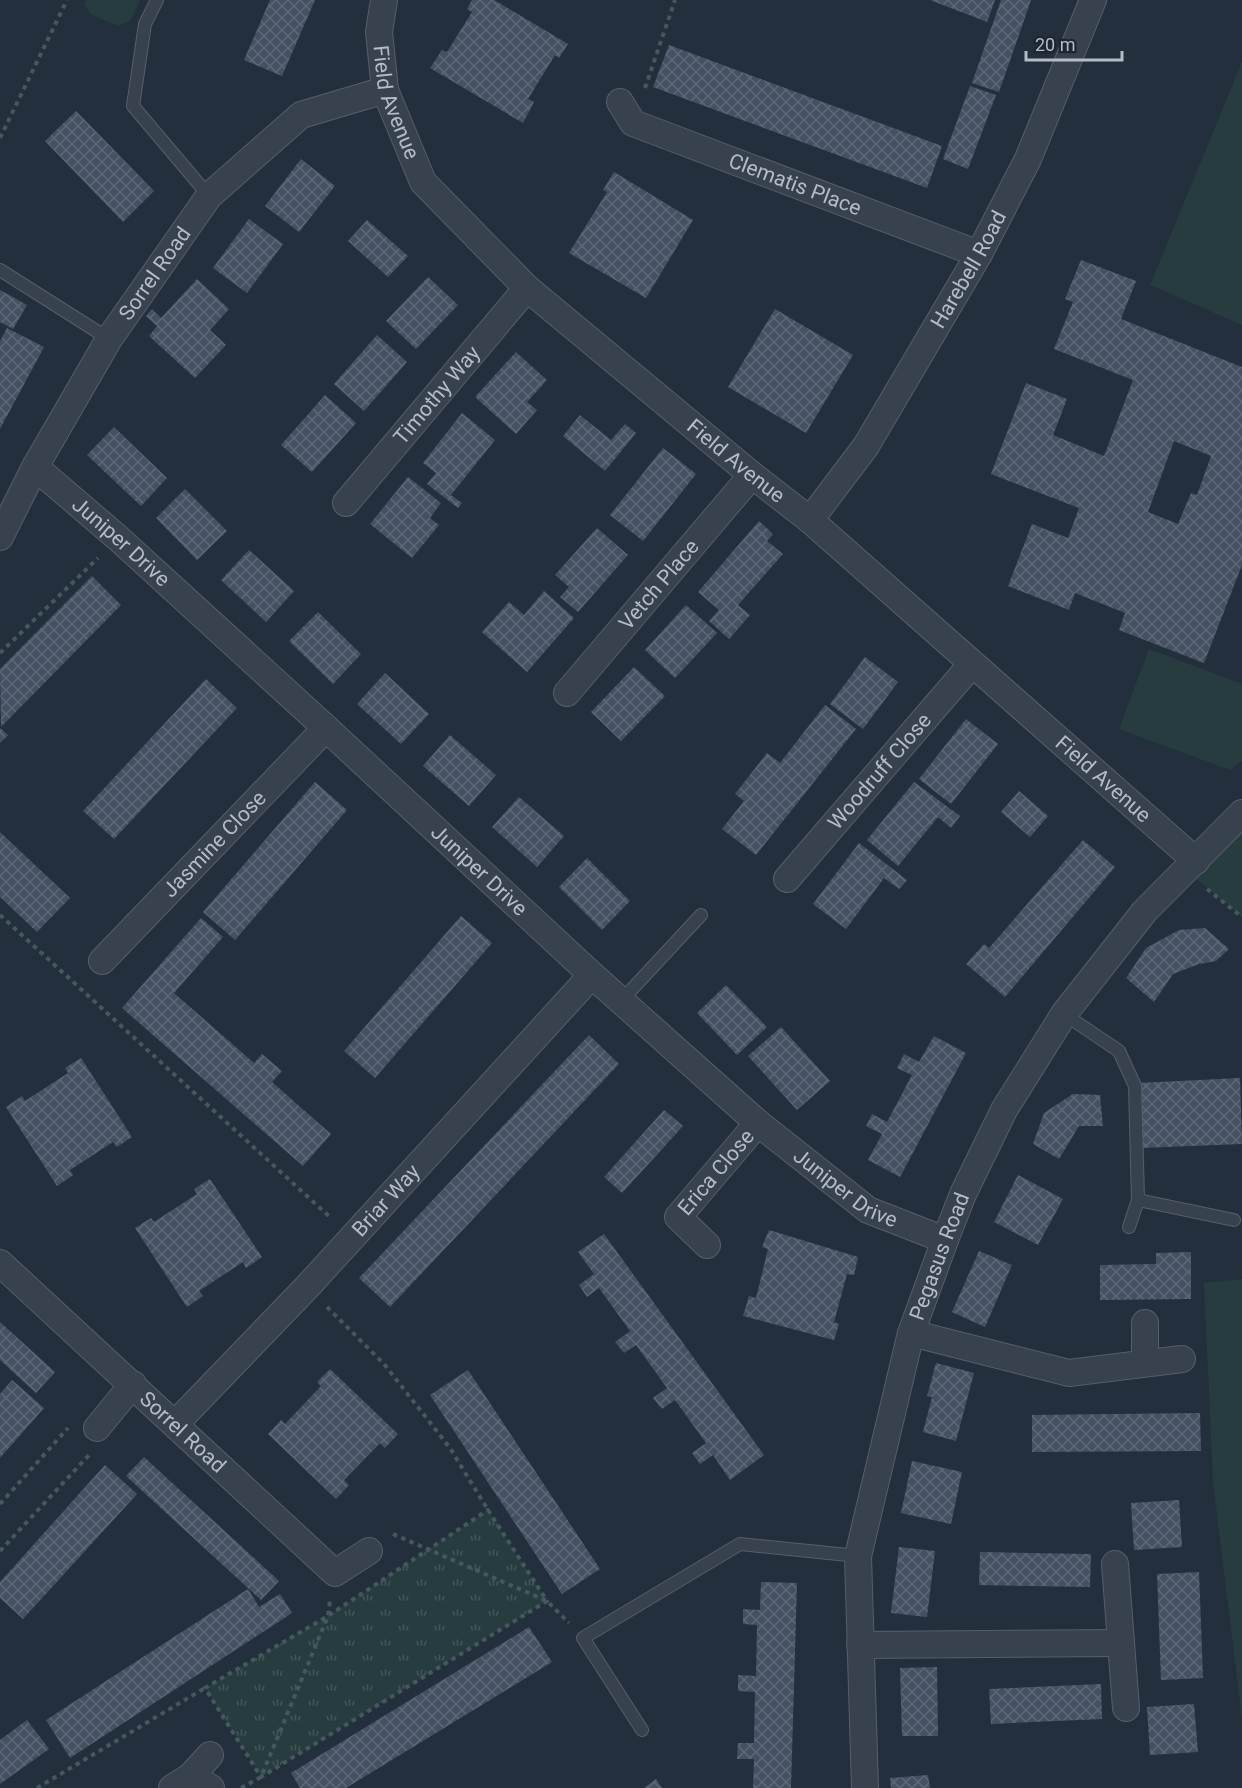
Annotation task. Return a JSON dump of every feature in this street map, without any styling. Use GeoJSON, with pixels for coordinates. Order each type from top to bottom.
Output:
{"type":"FeatureCollection","features":[{"type":"Feature","properties":{"kind":"street","name":"Field Avenue"},"geometry":{"type":"LineString","coordinates":[[384,0],[379,32],[385,90],[423,182],[527,288],[752,475],[810,520],[972,664],[1191,865]]}},
{"type":"Feature","properties":{"kind":"street","name":"Harebell Road"},"geometry":{"type":"LineString","coordinates":[[810,520],[866,446],[979,254],[1028,159],[1093,0]]}},
{"type":"Feature","properties":{"kind":"street","name":"Sorrel Road"},"geometry":{"type":"LineString","coordinates":[[0,537],[35,467],[109,339],[209,196],[301,115],[385,90]]}},
{"type":"Feature","properties":{"kind":"street","name":"Clematis Place"},"geometry":{"type":"LineString","coordinates":[[626,112],[979,254]]}},
{"type":"Feature","properties":{"kind":"street","name":"Timothy Way"},"geometry":{"type":"LineString","coordinates":[[346,503],[527,288]]}},
{"type":"Feature","properties":{"kind":"street","name":"Juniper Drive"},"geometry":{"type":"LineString","coordinates":[[35,467],[118,538],[327,728],[592,975],[758,1123],[868,1210],[945,1240]]}},
{"type":"Feature","properties":{"kind":"street","name":"Vetch Place"},"geometry":{"type":"LineString","coordinates":[[567,693],[752,475]]}},
{"type":"Feature","properties":{"kind":"street","name":"Woodruff Close"},"geometry":{"type":"LineString","coordinates":[[787,879],[972,664]]}},
{"type":"Feature","properties":{"kind":"street","name":"Jasmine Close"},"geometry":{"type":"LineString","coordinates":[[102,961],[327,728]]}},
{"type":"Feature","properties":{"kind":"street","name":"Pegasus Road"},"geometry":{"type":"LineString","coordinates":[[865,1788],[858,1556],[911,1333],[945,1240],[963,1194],[1004,1110],[1064,1014],[1144,912],[1242,813]]}},
{"type":"Feature","properties":{"kind":"street","name":"Briar Way"},"geometry":{"type":"LineString","coordinates":[[176,1423],[307,1287],[592,975]]}},
{"type":"Feature","properties":{"kind":"street","name":"Erica Close"},"geometry":{"type":"LineString","coordinates":[[707,1245],[678,1217],[758,1123]]}},
{"type":"Feature","properties":{"kind":"street","name":"Sorrel Road"},"geometry":{"type":"LineString","coordinates":[[0,1263],[176,1423],[335,1573]]}},
{"type":"Feature","properties":{"kind":"street"},"geometry":{"type":"LineString","coordinates":[[1145,1323],[1145,1363]]}},
{"type":"Feature","properties":{"kind":"street"},"geometry":{"type":"LineString","coordinates":[[911,1333],[1069,1373],[1182,1359]]}},
{"type":"Feature","properties":{"kind":"street"},"geometry":{"type":"LineString","coordinates":[[97,1428],[133,1384]]}},
{"type":"Feature","properties":{"kind":"street"},"geometry":{"type":"LineString","coordinates":[[335,1573],[369,1551]]}},
{"type":"Feature","properties":{"kind":"street"},"geometry":{"type":"LineString","coordinates":[[1115,1564],[1126,1708]]}},
{"type":"Feature","properties":{"kind":"street"},"geometry":{"type":"LineString","coordinates":[[860,1646],[1121,1643]]}},
{"type":"Feature","properties":{"kind":"street"},"geometry":{"type":"LineString","coordinates":[[192,1784],[210,1755]]}},
{"type":"Feature","properties":{"kind":"lane"},"geometry":{"type":"LineString","coordinates":[[156,0],[145,24],[133,106],[209,196]]}},
{"type":"Feature","properties":{"kind":"lane"},"geometry":{"type":"LineString","coordinates":[[0,270],[109,339]]}},
{"type":"Feature","properties":{"kind":"lane"},"geometry":{"type":"LineString","coordinates":[[621,1000],[701,915]]}},
{"type":"Feature","properties":{"kind":"lane"},"geometry":{"type":"LineString","coordinates":[[1064,1014],[1119,1050],[1135,1086],[1138,1200],[1129,1227]]}},
{"type":"Feature","properties":{"kind":"lane"},"geometry":{"type":"LineString","coordinates":[[1138,1200],[1234,1220]]}},
{"type":"Feature","properties":{"kind":"lane"},"geometry":{"type":"LineString","coordinates":[[642,1730],[583,1638],[740,1544],[858,1556]]}},
{"type":"Feature","properties":{"kind":"path"},"geometry":{"type":"LineString","coordinates":[[0,138],[67,0]]}},
{"type":"Feature","properties":{"kind":"path"},"geometry":{"type":"LineString","coordinates":[[626,112],[675,0]]}},
{"type":"Feature","properties":{"kind":"path"},"geometry":{"type":"LineString","coordinates":[[0,653],[118,538]]}},
{"type":"Feature","properties":{"kind":"path"},"geometry":{"type":"LineString","coordinates":[[1191,865],[1242,917]]}},
{"type":"Feature","properties":{"kind":"path"},"geometry":{"type":"LineString","coordinates":[[0,915],[352,1237]]}},
{"type":"Feature","properties":{"kind":"path"},"geometry":{"type":"LineString","coordinates":[[307,1287],[384,1364],[450,1448],[547,1601],[583,1638]]}},
{"type":"Feature","properties":{"kind":"path"},"geometry":{"type":"LineString","coordinates":[[0,1504],[80,1413],[107,1437],[0,1551]]}},
{"type":"Feature","properties":{"kind":"path"},"geometry":{"type":"LineString","coordinates":[[37,1788],[328,1616],[488,1510]]}},
{"type":"Feature","properties":{"kind":"path"},"geometry":{"type":"LineString","coordinates":[[369,1551],[383,1529],[426,1550],[547,1601]]}},
{"type":"Feature","properties":{"kind":"path"},"geometry":{"type":"LineString","coordinates":[[261,1777],[328,1616],[335,1573]]}},
{"type":"Feature","properties":{"kind":"path"},"geometry":{"type":"LineString","coordinates":[[241,1788],[547,1601]]}},
{"type":"Feature","properties":{"kind":"path"},"geometry":{"type":"LineString","coordinates":[[205,1688],[261,1777]]}},
{"type":"Feature","properties":{"kind":"green space"},"geometry":{"type":"Polygon","coordinates":[[[86,0],[140,0],[131,20],[118,26],[90,14],[84,3],[86,0]]]}},
{"type":"Feature","properties":{"kind":"green space"},"geometry":{"type":"Polygon","coordinates":[[[1242,62],[1242,325],[1150,285],[1242,62]]]}},
{"type":"Feature","properties":{"kind":"green space"},"geometry":{"type":"Polygon","coordinates":[[[1149,649],[1242,684],[1242,761],[1230,770],[1119,729],[1149,649]]]}},
{"type":"Feature","properties":{"kind":"green space"},"geometry":{"type":"Polygon","coordinates":[[[1242,813],[1242,917],[1185,870],[1242,813]]]}},
{"type":"Feature","properties":{"kind":"green space"},"geometry":{"type":"Polygon","coordinates":[[[1242,1279],[1242,1719],[1213,1482],[1204,1283],[1242,1279]]]}},
{"type":"Feature","properties":{"kind":"green space"},"geometry":{"type":"Polygon","coordinates":[[[488,1510],[547,1601],[261,1777],[205,1688],[328,1616],[488,1510]]]}},
{"type":"Feature","properties":{"kind":"building"},"geometry":{"type":"Polygon","coordinates":[[[270,0],[315,0],[282,76],[244,60],[270,0]]]}},
{"type":"Feature","properties":{"kind":"building"},"geometry":{"type":"Polygon","coordinates":[[[472,0],[494,0],[568,44],[559,58],[555,55],[528,99],[534,102],[523,123],[430,68],[442,50],[447,52],[472,12],[467,9],[472,0]]]}},
{"type":"Feature","properties":{"kind":"building"},"geometry":{"type":"Polygon","coordinates":[[[930,0],[995,0],[987,22],[930,0]]]}},
{"type":"Feature","properties":{"kind":"building"},"geometry":{"type":"Polygon","coordinates":[[[1001,0],[1031,0],[999,92],[972,83],[1001,0]]]}},
{"type":"Feature","properties":{"kind":"building"},"geometry":{"type":"Polygon","coordinates":[[[669,45],[942,146],[927,188],[653,87],[669,45]]]}},
{"type":"Feature","properties":{"kind":"building"},"geometry":{"type":"Polygon","coordinates":[[[970,86],[996,95],[968,169],[943,159],[970,86]]]}},
{"type":"Feature","properties":{"kind":"building"},"geometry":{"type":"Polygon","coordinates":[[[76,111],[154,191],[123,222],[45,141],[76,111]]]}},
{"type":"Feature","properties":{"kind":"building"},"geometry":{"type":"Polygon","coordinates":[[[301,159],[335,186],[299,232],[265,206],[301,159]]]}},
{"type":"Feature","properties":{"kind":"building"},"geometry":{"type":"Polygon","coordinates":[[[614,172],[693,220],[646,298],[569,253],[607,192],[603,190],[614,172]]]}},
{"type":"Feature","properties":{"kind":"building"},"geometry":{"type":"Polygon","coordinates":[[[249,219],[283,244],[247,293],[213,268],[249,219]]]}},
{"type":"Feature","properties":{"kind":"building"},"geometry":{"type":"Polygon","coordinates":[[[367,220],[408,256],[388,277],[348,241],[367,220]]]}},
{"type":"Feature","properties":{"kind":"building"},"geometry":{"type":"Polygon","coordinates":[[[1081,260],[1136,281],[1121,319],[1242,367],[1242,565],[1204,663],[1119,630],[1125,613],[1075,593],[1069,610],[1008,586],[1032,524],[1068,538],[1079,508],[991,474],[1026,383],[1067,399],[1053,435],[1104,456],[1133,380],[1054,349],[1073,302],[1065,299],[1081,260]],[[1174,441],[1148,512],[1178,524],[1191,493],[1197,495],[1211,456],[1174,441]]]}},
{"type":"Feature","properties":{"kind":"building"},"geometry":{"type":"Polygon","coordinates":[[[428,277],[458,305],[416,349],[386,321],[428,277]]]}},
{"type":"Feature","properties":{"kind":"building"},"geometry":{"type":"Polygon","coordinates":[[[197,279],[229,309],[210,330],[226,345],[195,378],[149,336],[157,326],[146,316],[152,309],[161,318],[197,279]]]}},
{"type":"Feature","properties":{"kind":"building"},"geometry":{"type":"Polygon","coordinates":[[[0,290],[27,305],[13,329],[0,322],[0,290]]]}},
{"type":"Feature","properties":{"kind":"building"},"geometry":{"type":"Polygon","coordinates":[[[775,309],[853,355],[806,433],[728,387],[775,309]]]}},
{"type":"Feature","properties":{"kind":"building"},"geometry":{"type":"Polygon","coordinates":[[[7,328],[44,347],[0,429],[0,341],[7,328]]]}},
{"type":"Feature","properties":{"kind":"building"},"geometry":{"type":"Polygon","coordinates":[[[377,335],[407,362],[364,411],[334,384],[377,335]]]}},
{"type":"Feature","properties":{"kind":"building"},"geometry":{"type":"Polygon","coordinates":[[[516,352],[547,380],[527,402],[537,410],[516,434],[475,397],[516,352]]]}},
{"type":"Feature","properties":{"kind":"building"},"geometry":{"type":"Polygon","coordinates":[[[325,395],[356,423],[312,472],[281,445],[325,395]]]}},
{"type":"Feature","properties":{"kind":"building"},"geometry":{"type":"Polygon","coordinates":[[[462,413],[495,440],[451,495],[462,503],[458,508],[427,484],[436,473],[423,463],[462,413]]]}},
{"type":"Feature","properties":{"kind":"building"},"geometry":{"type":"Polygon","coordinates":[[[580,415],[611,440],[625,424],[636,433],[605,471],[563,436],[580,415]]]}},
{"type":"Feature","properties":{"kind":"building"},"geometry":{"type":"Polygon","coordinates":[[[114,427],[167,478],[141,506],[87,455],[114,427]]]}},
{"type":"Feature","properties":{"kind":"building"},"geometry":{"type":"Polygon","coordinates":[[[663,448],[696,474],[643,541],[610,515],[663,448]]]}},
{"type":"Feature","properties":{"kind":"building"},"geometry":{"type":"Polygon","coordinates":[[[408,477],[441,503],[430,518],[439,525],[412,558],[370,524],[408,477]]]}},
{"type":"Feature","properties":{"kind":"building"},"geometry":{"type":"Polygon","coordinates":[[[185,489],[227,531],[197,560],[156,518],[185,489]]]}},
{"type":"Feature","properties":{"kind":"building"},"geometry":{"type":"Polygon","coordinates":[[[759,521],[773,534],[767,541],[783,554],[738,605],[750,615],[729,639],[709,621],[719,610],[698,592],[759,521]]]}},
{"type":"Feature","properties":{"kind":"building"},"geometry":{"type":"Polygon","coordinates":[[[597,528],[628,555],[578,612],[560,597],[569,587],[555,575],[597,528]]]}},
{"type":"Feature","properties":{"kind":"building"},"geometry":{"type":"Polygon","coordinates":[[[249,550],[294,591],[266,622],[221,580],[249,550]]]}},
{"type":"Feature","properties":{"kind":"building"},"geometry":{"type":"Polygon","coordinates":[[[92,576],[121,605],[1,727],[0,669],[92,576]]]}},
{"type":"Feature","properties":{"kind":"building"},"geometry":{"type":"Polygon","coordinates":[[[544,591],[574,618],[527,672],[482,632],[509,602],[524,615],[544,591]]]}},
{"type":"Feature","properties":{"kind":"building"},"geometry":{"type":"Polygon","coordinates":[[[686,605],[717,633],[675,678],[645,650],[686,605]]]}},
{"type":"Feature","properties":{"kind":"building"},"geometry":{"type":"Polygon","coordinates":[[[318,612],[361,654],[333,684],[289,641],[318,612]]]}},
{"type":"Feature","properties":{"kind":"building"},"geometry":{"type":"Polygon","coordinates":[[[865,657],[898,682],[863,729],[830,704],[865,657]]]}},
{"type":"Feature","properties":{"kind":"building"},"geometry":{"type":"Polygon","coordinates":[[[634,667],[665,696],[621,741],[591,712],[634,667]]]}},
{"type":"Feature","properties":{"kind":"building"},"geometry":{"type":"Polygon","coordinates":[[[385,673],[429,714],[401,744],[357,704],[385,673]]]}},
{"type":"Feature","properties":{"kind":"building"},"geometry":{"type":"Polygon","coordinates":[[[206,679],[237,708],[114,839],[83,811],[206,679]]]}},
{"type":"Feature","properties":{"kind":"building"},"geometry":{"type":"Polygon","coordinates":[[[825,705],[856,729],[756,855],[722,829],[744,801],[735,794],[767,753],[780,763],[825,705]]]}},
{"type":"Feature","properties":{"kind":"building"},"geometry":{"type":"Polygon","coordinates":[[[966,719],[998,744],[951,804],[919,779],[966,719]]]}},
{"type":"Feature","properties":{"kind":"building"},"geometry":{"type":"Polygon","coordinates":[[[0,728],[8,735],[0,743],[0,728]]]}},
{"type":"Feature","properties":{"kind":"building"},"geometry":{"type":"Polygon","coordinates":[[[450,735],[496,775],[469,806],[423,766],[450,735]]]}},
{"type":"Feature","properties":{"kind":"building"},"geometry":{"type":"Polygon","coordinates":[[[315,782],[347,810],[235,940],[203,912],[315,782]]]}},
{"type":"Feature","properties":{"kind":"building"},"geometry":{"type":"Polygon","coordinates":[[[914,782],[960,816],[951,828],[938,817],[898,866],[867,840],[914,782]]]}},
{"type":"Feature","properties":{"kind":"building"},"geometry":{"type":"Polygon","coordinates":[[[1019,791],[1048,816],[1030,837],[1001,812],[1019,791]]]}},
{"type":"Feature","properties":{"kind":"building"},"geometry":{"type":"Polygon","coordinates":[[[519,797],[564,836],[537,867],[492,827],[519,797]]]}},
{"type":"Feature","properties":{"kind":"building"},"geometry":{"type":"Polygon","coordinates":[[[0,832],[70,898],[37,932],[0,897],[0,832]]]}},
{"type":"Feature","properties":{"kind":"building"},"geometry":{"type":"Polygon","coordinates":[[[1083,840],[1115,867],[1005,997],[966,964],[984,944],[989,948],[1083,840]]]}},
{"type":"Feature","properties":{"kind":"building"},"geometry":{"type":"Polygon","coordinates":[[[859,843],[907,880],[899,889],[884,878],[846,929],[813,904],[859,843]]]}},
{"type":"Feature","properties":{"kind":"building"},"geometry":{"type":"Polygon","coordinates":[[[587,858],[630,901],[602,930],[559,887],[587,858]]]}},
{"type":"Feature","properties":{"kind":"building"},"geometry":{"type":"Polygon","coordinates":[[[461,916],[492,943],[375,1078],[344,1051],[461,916]]]}},
{"type":"Feature","properties":{"kind":"building"},"geometry":{"type":"Polygon","coordinates":[[[201,918],[223,937],[174,993],[254,1063],[262,1054],[282,1071],[272,1082],[331,1134],[303,1166],[122,1008],[201,918]]]}},
{"type":"Feature","properties":{"kind":"building"},"geometry":{"type":"Polygon","coordinates":[[[1205,928],[1229,949],[1216,961],[1199,964],[1173,974],[1154,1002],[1126,978],[1146,948],[1179,930],[1205,928]]]}},
{"type":"Feature","properties":{"kind":"building"},"geometry":{"type":"Polygon","coordinates":[[[726,985],[767,1027],[737,1055],[697,1013],[726,985]]]}},
{"type":"Feature","properties":{"kind":"building"},"geometry":{"type":"Polygon","coordinates":[[[781,1027],[830,1081],[797,1110],[748,1056],[781,1027]]]}},
{"type":"Feature","properties":{"kind":"building"},"geometry":{"type":"Polygon","coordinates":[[[589,1035],[619,1064],[390,1307],[359,1278],[589,1035]]]}},
{"type":"Feature","properties":{"kind":"building"},"geometry":{"type":"Polygon","coordinates":[[[934,1036],[966,1053],[900,1177],[868,1160],[882,1134],[866,1126],[872,1114],[887,1122],[912,1075],[897,1068],[904,1054],[919,1062],[934,1036]]]}},
{"type":"Feature","properties":{"kind":"building"},"geometry":{"type":"Polygon","coordinates":[[[81,1058],[132,1137],[117,1147],[113,1142],[70,1170],[73,1175],[57,1186],[6,1107],[22,1096],[25,1101],[68,1073],[65,1068],[81,1058]]]}},
{"type":"Feature","properties":{"kind":"building"},"geometry":{"type":"Polygon","coordinates":[[[1240,1078],[1242,1144],[1140,1148],[1137,1083],[1240,1078]]]}},
{"type":"Feature","properties":{"kind":"building"},"geometry":{"type":"Polygon","coordinates":[[[1073,1094],[1100,1095],[1103,1126],[1079,1126],[1059,1159],[1033,1144],[1044,1113],[1073,1094]]]}},
{"type":"Feature","properties":{"kind":"building"},"geometry":{"type":"Polygon","coordinates":[[[664,1110],[683,1126],[622,1193],[604,1177],[664,1110]]]}},
{"type":"Feature","properties":{"kind":"building"},"geometry":{"type":"Polygon","coordinates":[[[1018,1175],[1063,1199],[1038,1245],[994,1222],[1018,1175]]]}},
{"type":"Feature","properties":{"kind":"building"},"geometry":{"type":"Polygon","coordinates":[[[210,1179],[262,1257],[246,1268],[243,1262],[199,1291],[203,1296],[187,1307],[135,1228],[151,1218],[154,1222],[197,1194],[194,1189],[210,1179]]]}},
{"type":"Feature","properties":{"kind":"building"},"geometry":{"type":"Polygon","coordinates":[[[769,1230],[858,1257],[854,1275],[847,1274],[834,1322],[839,1324],[834,1340],[743,1316],[749,1296],[756,1298],[768,1249],[762,1247],[769,1230]]]}},
{"type":"Feature","properties":{"kind":"building"},"geometry":{"type":"Polygon","coordinates":[[[604,1234],[764,1455],[730,1480],[713,1455],[700,1464],[692,1453],[706,1443],[675,1400],[662,1409],[653,1398],[667,1388],[636,1345],[624,1353],[615,1342],[630,1331],[599,1288],[587,1297],[579,1285],[594,1274],[578,1252],[604,1234]]]}},
{"type":"Feature","properties":{"kind":"building"},"geometry":{"type":"Polygon","coordinates":[[[979,1251],[1012,1265],[985,1327],[952,1312],[979,1251]]]}},
{"type":"Feature","properties":{"kind":"building"},"geometry":{"type":"Polygon","coordinates":[[[1191,1252],[1191,1299],[1100,1300],[1100,1265],[1156,1264],[1156,1253],[1191,1252]]]}},
{"type":"Feature","properties":{"kind":"building"},"geometry":{"type":"Polygon","coordinates":[[[0,1322],[55,1372],[36,1393],[0,1360],[0,1322]]]}},
{"type":"Feature","properties":{"kind":"building"},"geometry":{"type":"Polygon","coordinates":[[[936,1363],[974,1373],[956,1441],[923,1432],[932,1397],[927,1396],[936,1363]]]}},
{"type":"Feature","properties":{"kind":"building"},"geometry":{"type":"Polygon","coordinates":[[[330,1369],[398,1434],[385,1448],[380,1443],[344,1480],[349,1485],[336,1499],[268,1434],[281,1420],[285,1424],[321,1386],[317,1382],[330,1369]]]}},
{"type":"Feature","properties":{"kind":"building"},"geometry":{"type":"Polygon","coordinates":[[[468,1370],[600,1569],[562,1594],[430,1395],[468,1370]]]}},
{"type":"Feature","properties":{"kind":"building"},"geometry":{"type":"Polygon","coordinates":[[[12,1380],[44,1408],[0,1458],[0,1394],[12,1380]]]}},
{"type":"Feature","properties":{"kind":"building"},"geometry":{"type":"Polygon","coordinates":[[[1200,1413],[1201,1451],[1032,1452],[1032,1415],[1200,1413]]]}},
{"type":"Feature","properties":{"kind":"building"},"geometry":{"type":"Polygon","coordinates":[[[144,1457],[279,1581],[261,1600],[126,1476],[144,1457]]]}},
{"type":"Feature","properties":{"kind":"building"},"geometry":{"type":"Polygon","coordinates":[[[912,1461],[962,1472],[951,1524],[901,1513],[912,1461]]]}},
{"type":"Feature","properties":{"kind":"building"},"geometry":{"type":"Polygon","coordinates":[[[105,1465],[137,1494],[23,1619],[0,1598],[0,1582],[105,1465]]]}},
{"type":"Feature","properties":{"kind":"building"},"geometry":{"type":"Polygon","coordinates":[[[1179,1500],[1182,1547],[1134,1550],[1131,1503],[1179,1500]]]}},
{"type":"Feature","properties":{"kind":"building"},"geometry":{"type":"Polygon","coordinates":[[[899,1547],[935,1551],[927,1617],[891,1613],[899,1547]]]}},
{"type":"Feature","properties":{"kind":"building"},"geometry":{"type":"Polygon","coordinates":[[[980,1552],[1091,1554],[1090,1587],[979,1585],[980,1552]]]}},
{"type":"Feature","properties":{"kind":"building"},"geometry":{"type":"Polygon","coordinates":[[[1199,1572],[1203,1678],[1161,1680],[1157,1574],[1199,1572]]]}},
{"type":"Feature","properties":{"kind":"building"},"geometry":{"type":"Polygon","coordinates":[[[761,1582],[797,1583],[791,1788],[753,1788],[754,1759],[737,1759],[738,1743],[754,1743],[755,1692],[738,1691],[738,1675],[756,1676],[757,1625],[743,1624],[743,1609],[760,1610],[761,1582]]]}},
{"type":"Feature","properties":{"kind":"building"},"geometry":{"type":"Polygon","coordinates":[[[248,1589],[259,1607],[280,1594],[292,1613],[70,1758],[46,1720],[248,1589]]]}},
{"type":"Feature","properties":{"kind":"building"},"geometry":{"type":"Polygon","coordinates":[[[529,1627],[552,1662],[346,1788],[300,1788],[291,1773],[529,1627]]]}},
{"type":"Feature","properties":{"kind":"building"},"geometry":{"type":"Polygon","coordinates":[[[937,1667],[938,1736],[902,1736],[900,1668],[937,1667]]]}},
{"type":"Feature","properties":{"kind":"building"},"geometry":{"type":"Polygon","coordinates":[[[1101,1684],[1102,1719],[991,1724],[989,1689],[1101,1684]]]}},
{"type":"Feature","properties":{"kind":"building"},"geometry":{"type":"Polygon","coordinates":[[[1194,1704],[1198,1752],[1150,1755],[1147,1707],[1194,1704]]]}},
{"type":"Feature","properties":{"kind":"building"},"geometry":{"type":"Polygon","coordinates":[[[27,1720],[49,1749],[0,1784],[0,1740],[27,1720]]]}},
{"type":"Feature","properties":{"kind":"building"},"geometry":{"type":"Polygon","coordinates":[[[928,1775],[930,1788],[891,1788],[890,1778],[928,1775]]]}},
{"type":"Feature","properties":{"kind":"building"},"geometry":{"type":"Polygon","coordinates":[[[656,1779],[662,1788],[644,1788],[656,1779]]]}}]}
